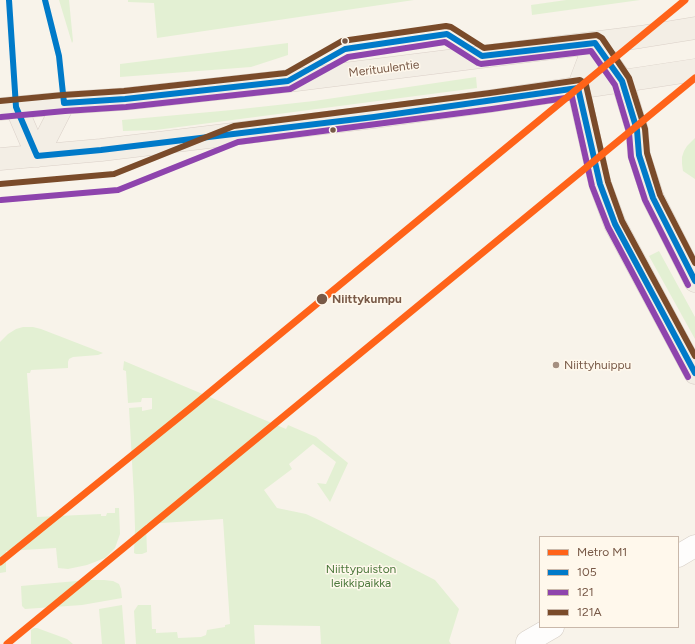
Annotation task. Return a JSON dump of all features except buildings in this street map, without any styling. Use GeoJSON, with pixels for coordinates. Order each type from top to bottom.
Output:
{"type":"FeatureCollection","features":[{"type":"Feature","properties":{"kind":"main road","name":"Merituulentie"},"geometry":{"type":"LineString","coordinates":[[8,108],[133,98],[288,81],[695,28]]}},
{"type":"Feature","properties":{"kind":"main road"},"geometry":{"type":"LineString","coordinates":[[595,42],[622,81],[637,130],[639,155],[653,198],[695,281]]}},
{"type":"Feature","properties":{"kind":"main road"},"geometry":{"type":"LineString","coordinates":[[595,42],[578,88],[600,184],[615,224],[695,373]]}},
{"type":"Feature","properties":{"kind":"main road"},"geometry":{"type":"LineString","coordinates":[[0,159],[101,150],[367,118],[491,102],[695,70]]}},
{"type":"Feature","properties":{"kind":"main road"},"geometry":{"type":"LineString","coordinates":[[37,156],[64,103]]}},
{"type":"Feature","properties":{"kind":"main road"},"geometry":{"type":"LineString","coordinates":[[8,108],[37,156]]}},
{"type":"Feature","properties":{"kind":"street"},"geometry":{"type":"LineString","coordinates":[[679,555],[695,546]]}},
{"type":"Feature","properties":{"kind":"street"},"geometry":{"type":"LineString","coordinates":[[528,644],[527,642],[551,628]]}},
{"type":"Feature","properties":{"kind":"green space"},"geometry":{"type":"Polygon","coordinates":[[[59,0],[69,0],[72,43],[59,0]]]}},
{"type":"Feature","properties":{"kind":"green space"},"geometry":{"type":"Polygon","coordinates":[[[128,0],[414,0],[157,38],[154,3],[128,2],[128,0]]]}},
{"type":"Feature","properties":{"kind":"green space"},"geometry":{"type":"Polygon","coordinates":[[[566,0],[640,0],[532,15],[531,5],[566,0]]]}},
{"type":"Feature","properties":{"kind":"green space"},"geometry":{"type":"Polygon","coordinates":[[[288,43],[288,55],[251,67],[120,77],[120,64],[288,43]]]}},
{"type":"Feature","properties":{"kind":"green space"},"geometry":{"type":"Polygon","coordinates":[[[476,77],[477,88],[156,130],[123,131],[122,120],[314,101],[476,77]]]}},
{"type":"Feature","properties":{"kind":"green space"},"geometry":{"type":"Polygon","coordinates":[[[695,138],[695,179],[683,171],[682,157],[687,146],[695,138]]]}},
{"type":"Feature","properties":{"kind":"green space"},"geometry":{"type":"Polygon","coordinates":[[[659,251],[695,317],[695,339],[649,256],[659,251]]]}},
{"type":"Feature","properties":{"kind":"green space"},"geometry":{"type":"Polygon","coordinates":[[[23,327],[41,329],[103,353],[98,355],[73,357],[69,359],[68,368],[31,370],[30,373],[27,373],[37,517],[101,514],[101,516],[106,516],[107,513],[115,513],[115,508],[119,508],[120,534],[115,548],[105,558],[87,565],[68,569],[58,568],[56,548],[6,551],[6,572],[0,573],[0,342],[8,334],[23,327]]]}},
{"type":"Feature","properties":{"kind":"green space","name":"Niittypuiston leikkipaikka"},"geometry":{"type":"Polygon","coordinates":[[[124,361],[286,429],[288,425],[316,437],[348,463],[330,502],[317,483],[326,484],[336,462],[313,444],[289,464],[292,469],[264,490],[277,508],[306,514],[435,580],[459,609],[449,641],[451,644],[321,644],[320,626],[254,625],[255,644],[136,644],[134,611],[138,605],[151,605],[152,629],[156,629],[156,633],[177,632],[178,638],[201,637],[206,635],[207,630],[225,627],[225,625],[230,624],[223,519],[146,524],[147,552],[142,554],[134,553],[134,497],[129,408],[142,407],[142,411],[152,409],[152,398],[142,398],[141,402],[128,403],[126,371],[123,370],[124,361]]]}},
{"type":"Feature","properties":{"kind":"green space"},"geometry":{"type":"Polygon","coordinates":[[[88,580],[113,581],[119,584],[122,598],[82,605],[25,609],[22,606],[21,586],[88,580]]]}},
{"type":"Feature","properties":{"kind":"green space"},"geometry":{"type":"Polygon","coordinates":[[[122,605],[125,644],[102,644],[99,609],[122,605]]]}},
{"type":"Feature","properties":{"kind":"green space"},"geometry":{"type":"Polygon","coordinates":[[[34,628],[67,639],[73,644],[31,644],[31,630],[34,628]]]}},
{"type":"Feature","properties":{"kind":"metro line","name":"M1"},"geometry":{"type":"LineString","coordinates":[[0,562],[193,406],[685,0]]}},
{"type":"Feature","properties":{"kind":"metro line","name":"M1"},"geometry":{"type":"LineString","coordinates":[[7,644],[695,78]]}},
{"type":"Feature","properties":{"kind":"transit line","name":"105"},"geometry":{"type":"LineString","coordinates":[[9,0],[16,107],[37,156],[101,150],[374,117],[578,88],[600,184],[615,224],[695,373]]}},
{"type":"Feature","properties":{"kind":"transit line","name":"105"},"geometry":{"type":"LineString","coordinates":[[45,0],[59,56],[64,103],[125,99],[288,81],[345,49],[447,34],[482,56],[595,43],[622,81],[637,130],[639,155],[653,198],[695,281]]}},
{"type":"Feature","properties":{"kind":"transit line","name":"121A"},"geometry":{"type":"LineString","coordinates":[[0,101],[124,91],[286,73],[342,41],[446,26],[451,27],[484,48],[597,35],[602,38],[629,78],[645,129],[647,153],[660,195],[695,263]]}},
{"type":"Feature","properties":{"kind":"transit line","name":"121"},"geometry":{"type":"LineString","coordinates":[[1,117],[126,107],[290,89],[348,57],[445,42],[481,64],[591,51],[615,85],[629,132],[631,157],[645,200],[688,285]]}},
{"type":"Feature","properties":{"kind":"transit line","name":"121A"},"geometry":{"type":"LineString","coordinates":[[0,184],[114,174],[234,126],[580,80],[586,85],[608,182],[622,221],[695,356]]}},
{"type":"Feature","properties":{"kind":"transit line","name":"121"},"geometry":{"type":"LineString","coordinates":[[1,200],[118,190],[238,142],[492,109],[572,97],[592,186],[608,227],[688,377]]}},
{"type":"Feature","properties":{"kind":"place","name":"Niittykumpu"},"geometry":{"type":"Point","coordinates":[322,299]}},
{"type":"Feature","properties":{"kind":"place","name":"Niittyhuippu"},"geometry":{"type":"Point","coordinates":[556,365]}}]}
